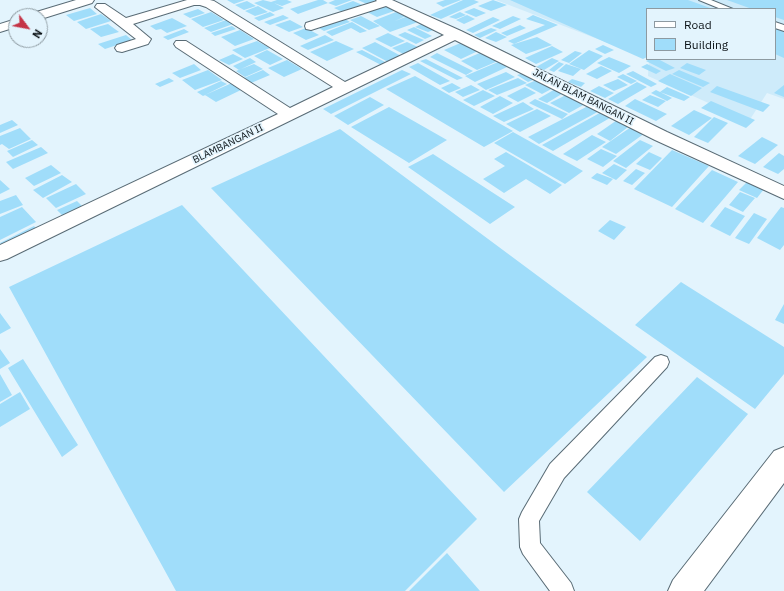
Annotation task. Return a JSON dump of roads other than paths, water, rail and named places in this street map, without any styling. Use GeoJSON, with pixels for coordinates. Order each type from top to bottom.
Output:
{"type":"FeatureCollection","features":[{"type":"Feature","properties":{"kind":"street"},"geometry":{"type":"LineString","coordinates":[[48,13],[87,0]]}},
{"type":"Feature","properties":{"kind":"street"},"geometry":{"type":"LineString","coordinates":[[124,23],[193,2],[201,1],[210,4],[344,88]]}},
{"type":"Feature","properties":{"kind":"street"},"geometry":{"type":"LineString","coordinates":[[311,26],[385,1]]}},
{"type":"Feature","properties":{"kind":"street","name":"JALAN BLAM BANGAN II"},"geometry":{"type":"LineString","coordinates":[[385,1],[456,34],[661,136],[784,193]]}},
{"type":"Feature","properties":{"kind":"street"},"geometry":{"type":"LineString","coordinates":[[101,7],[144,39],[122,48]]}},
{"type":"Feature","properties":{"kind":"street","name":"BLAMBANGAN II"},"geometry":{"type":"LineString","coordinates":[[0,254],[456,34]]}},
{"type":"Feature","properties":{"kind":"street"},"geometry":{"type":"LineString","coordinates":[[180,44],[289,114]]}},
{"type":"Feature","properties":{"kind":"street"},"geometry":{"type":"LineString","coordinates":[[684,591],[784,460]]}},
{"type":"Feature","properties":{"kind":"lane"},"geometry":{"type":"LineString","coordinates":[[703,0],[726,8]]}},
{"type":"Feature","properties":{"kind":"lane"},"geometry":{"type":"LineString","coordinates":[[564,591],[530,547],[529,518],[557,471],[661,362]]}}]}
